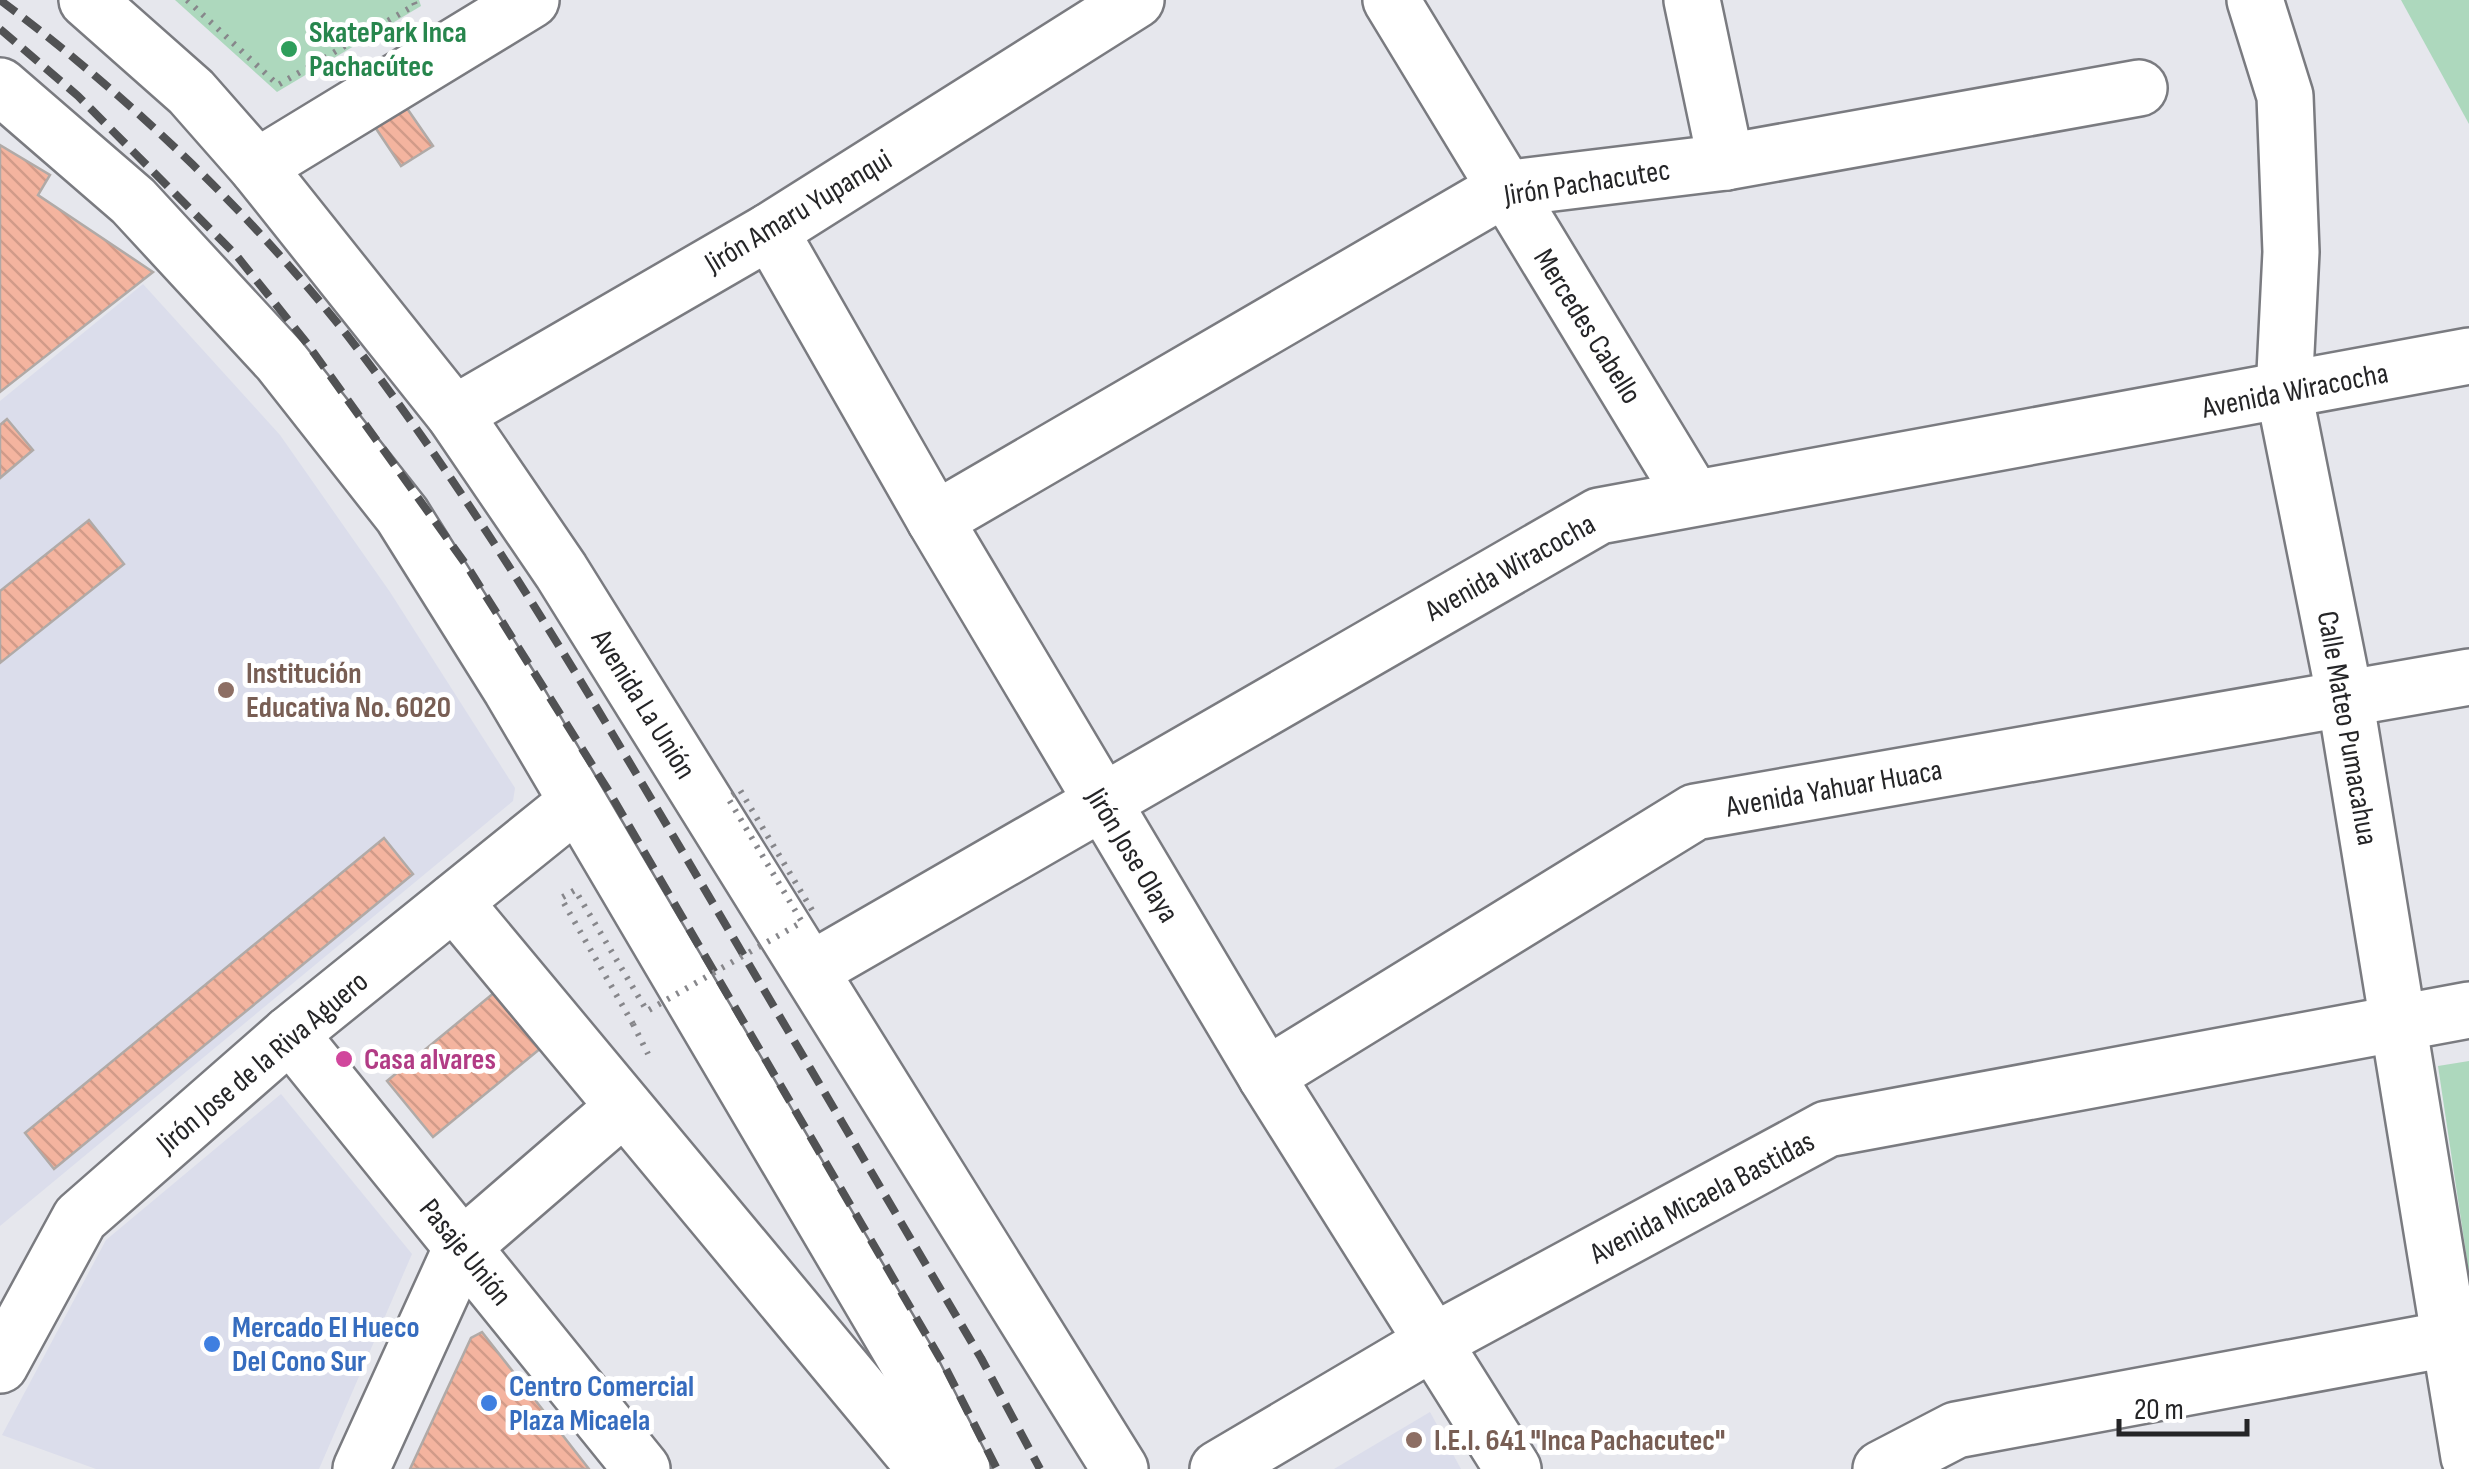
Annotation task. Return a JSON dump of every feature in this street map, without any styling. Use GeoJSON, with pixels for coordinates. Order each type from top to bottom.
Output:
{"type":"FeatureCollection","features":[{"type":"Feature","properties":{"kind":"street","name":"Avenida La Unión"},"geometry":{"type":"LineString","coordinates":[[87,0],[191,92],[257,167],[454,414],[561,571],[1120,1469]]}},
{"type":"Feature","properties":{"kind":"street"},"geometry":{"type":"LineString","coordinates":[[257,167],[531,0]]}},
{"type":"Feature","properties":{"kind":"street","name":"Jirón Amaru Yupanqui"},"geometry":{"type":"LineString","coordinates":[[454,414],[770,231],[1136,0]]}},
{"type":"Feature","properties":{"kind":"street","name":"Mercedes Cabello"},"geometry":{"type":"LineString","coordinates":[[1391,0],[1693,497]]}},
{"type":"Feature","properties":{"kind":"street"},"geometry":{"type":"LineString","coordinates":[[1692,0],[1726,162]]}},
{"type":"Feature","properties":{"kind":"street","name":"Calle Mateo Pumacahua"},"geometry":{"type":"LineString","coordinates":[[2256,0],[2285,96],[2291,252],[2284,393],[2345,698],[2399,1022],[2459,1336],[2469,1457]]}},
{"type":"Feature","properties":{"kind":"street"},"geometry":{"type":"LineString","coordinates":[[0,86],[133,202],[280,360],[402,515],[907,1361],[962,1469]]}},
{"type":"Feature","properties":{"kind":"street","name":"Jirón Pachacutec"},"geometry":{"type":"LineString","coordinates":[[935,520],[1504,189],[1726,162],[2139,88]]}},
{"type":"Feature","properties":{"kind":"street","name":"Jirón Jose Olaya"},"geometry":{"type":"LineString","coordinates":[[770,231],[1100,800],[1266,1076],[1513,1469]]}},
{"type":"Feature","properties":{"kind":"street","name":"Avenida Wiracocha"},"geometry":{"type":"LineString","coordinates":[[811,970],[1598,516],[2469,356]]}},
{"type":"Feature","properties":{"kind":"street","name":"Avenida Yahuar Huaca"},"geometry":{"type":"LineString","coordinates":[[1266,1076],[1695,812],[2469,677]]}},
{"type":"Feature","properties":{"kind":"street","name":"Jirón Jose de la Riva Aguero"},"geometry":{"type":"LineString","coordinates":[[0,1365],[80,1218],[290,1034],[576,804]]}},
{"type":"Feature","properties":{"kind":"street"},"geometry":{"type":"LineString","coordinates":[[454,902],[926,1469]]}},
{"type":"Feature","properties":{"kind":"street","name":"Avenida Micaela Bastidas"},"geometry":{"type":"LineString","coordinates":[[1218,1469],[1433,1342],[1827,1129],[2469,1010]]}},
{"type":"Feature","properties":{"kind":"street","name":"Pasaje Unión"},"geometry":{"type":"LineString","coordinates":[[290,1034],[642,1469]]}},
{"type":"Feature","properties":{"kind":"street"},"geometry":{"type":"LineString","coordinates":[[361,1469],[462,1246],[616,1097]]}},
{"type":"Feature","properties":{"kind":"street"},"geometry":{"type":"LineString","coordinates":[[1881,1469],[1956,1430],[2459,1336]]}},
{"type":"Feature","properties":{"kind":"path"},"geometry":{"type":"LineString","coordinates":[[187,0],[278,85],[415,4],[413,0]]}},
{"type":"Feature","properties":{"kind":"path"},"geometry":{"type":"LineString","coordinates":[[633,1024],[561,898],[575,890],[647,1011],[802,922],[728,798],[740,790],[815,916]]}},
{"type":"Feature","properties":{"kind":"path"},"geometry":{"type":"LineString","coordinates":[[616,1097],[647,1053],[702,1018]]}},
{"type":"Feature","properties":{"kind":"shaded area","name":"Institución Educativa No. 6020"},"geometry":{"type":"Polygon","coordinates":[[[143,284],[280,435],[390,592],[515,788],[513,801],[0,1226],[0,401],[143,284]]]}},
{"type":"Feature","properties":{"kind":"shaded area","name":"Mercado El Hueco Del Cono Sur"},"geometry":{"type":"Polygon","coordinates":[[[281,1094],[412,1254],[319,1469],[96,1469],[2,1435],[106,1240],[281,1094]]]}},
{"type":"Feature","properties":{"kind":"shaded area","name":"I.E.I. 641 \"Inca Pachacutec\""},"geometry":{"type":"Polygon","coordinates":[[[1430,1412],[1461,1469],[1334,1469],[1430,1412]]]}},
{"type":"Feature","properties":{"kind":"green space","name":"SkatePark Inca Pachacútec"},"geometry":{"type":"Polygon","coordinates":[[[175,0],[419,0],[421,6],[277,92],[175,0]]]}},
{"type":"Feature","properties":{"kind":"green space"},"geometry":{"type":"Polygon","coordinates":[[[2401,0],[2469,0],[2469,124],[2401,0]]]}},
{"type":"Feature","properties":{"kind":"green space"},"geometry":{"type":"Polygon","coordinates":[[[2469,1061],[2469,1273],[2438,1066],[2469,1061]]]}},
{"type":"Feature","properties":{"kind":"building"},"geometry":{"type":"Polygon","coordinates":[[[404,104],[433,146],[401,166],[373,124],[404,104]]]}},
{"type":"Feature","properties":{"kind":"building"},"geometry":{"type":"Polygon","coordinates":[[[0,145],[50,175],[38,195],[153,272],[0,392],[0,145]]]}},
{"type":"Feature","properties":{"kind":"building"},"geometry":{"type":"Polygon","coordinates":[[[7,419],[33,450],[0,478],[0,425],[7,419]]]}},
{"type":"Feature","properties":{"kind":"building"},"geometry":{"type":"Polygon","coordinates":[[[89,520],[124,564],[0,663],[0,591],[89,520]]]}},
{"type":"Feature","properties":{"kind":"building"},"geometry":{"type":"Polygon","coordinates":[[[384,838],[413,874],[54,1169],[25,1133],[384,838]]]}},
{"type":"Feature","properties":{"kind":"building"},"geometry":{"type":"Polygon","coordinates":[[[501,987],[547,1043],[433,1137],[387,1081],[501,987]]]}},
{"type":"Feature","properties":{"kind":"building","name":"Centro Comercial Plaza Micaela"},"geometry":{"type":"Polygon","coordinates":[[[482,1332],[589,1469],[410,1469],[471,1338],[482,1332]]]}},
{"type":"Feature","properties":{"kind":"railway"},"geometry":{"type":"LineString","coordinates":[[0,0],[140,115],[227,199],[309,289],[394,398],[567,659],[981,1358],[1040,1469]]}},
{"type":"Feature","properties":{"kind":"railway"},"geometry":{"type":"LineString","coordinates":[[0,29],[78,96],[236,255],[306,342],[467,566],[608,790],[945,1367],[997,1469]]}},
{"type":"Feature","properties":{"kind":"place","name":"SkatePark Inca Pachacútec"},"geometry":{"type":"Point","coordinates":[289,49]}},
{"type":"Feature","properties":{"kind":"place","name":"Institución Educativa No. 6020"},"geometry":{"type":"Point","coordinates":[226,690]}},
{"type":"Feature","properties":{"kind":"place","name":"Casa alvares"},"geometry":{"type":"Point","coordinates":[344,1059]}},
{"type":"Feature","properties":{"kind":"place","name":"Mercado El Hueco Del Cono Sur"},"geometry":{"type":"Point","coordinates":[212,1344]}},
{"type":"Feature","properties":{"kind":"place","name":"Centro Comercial Plaza Micaela"},"geometry":{"type":"Point","coordinates":[489,1403]}},
{"type":"Feature","properties":{"kind":"place","name":"I.E.I. 641 \"Inca Pachacutec\""},"geometry":{"type":"Point","coordinates":[1414,1440]}}]}
